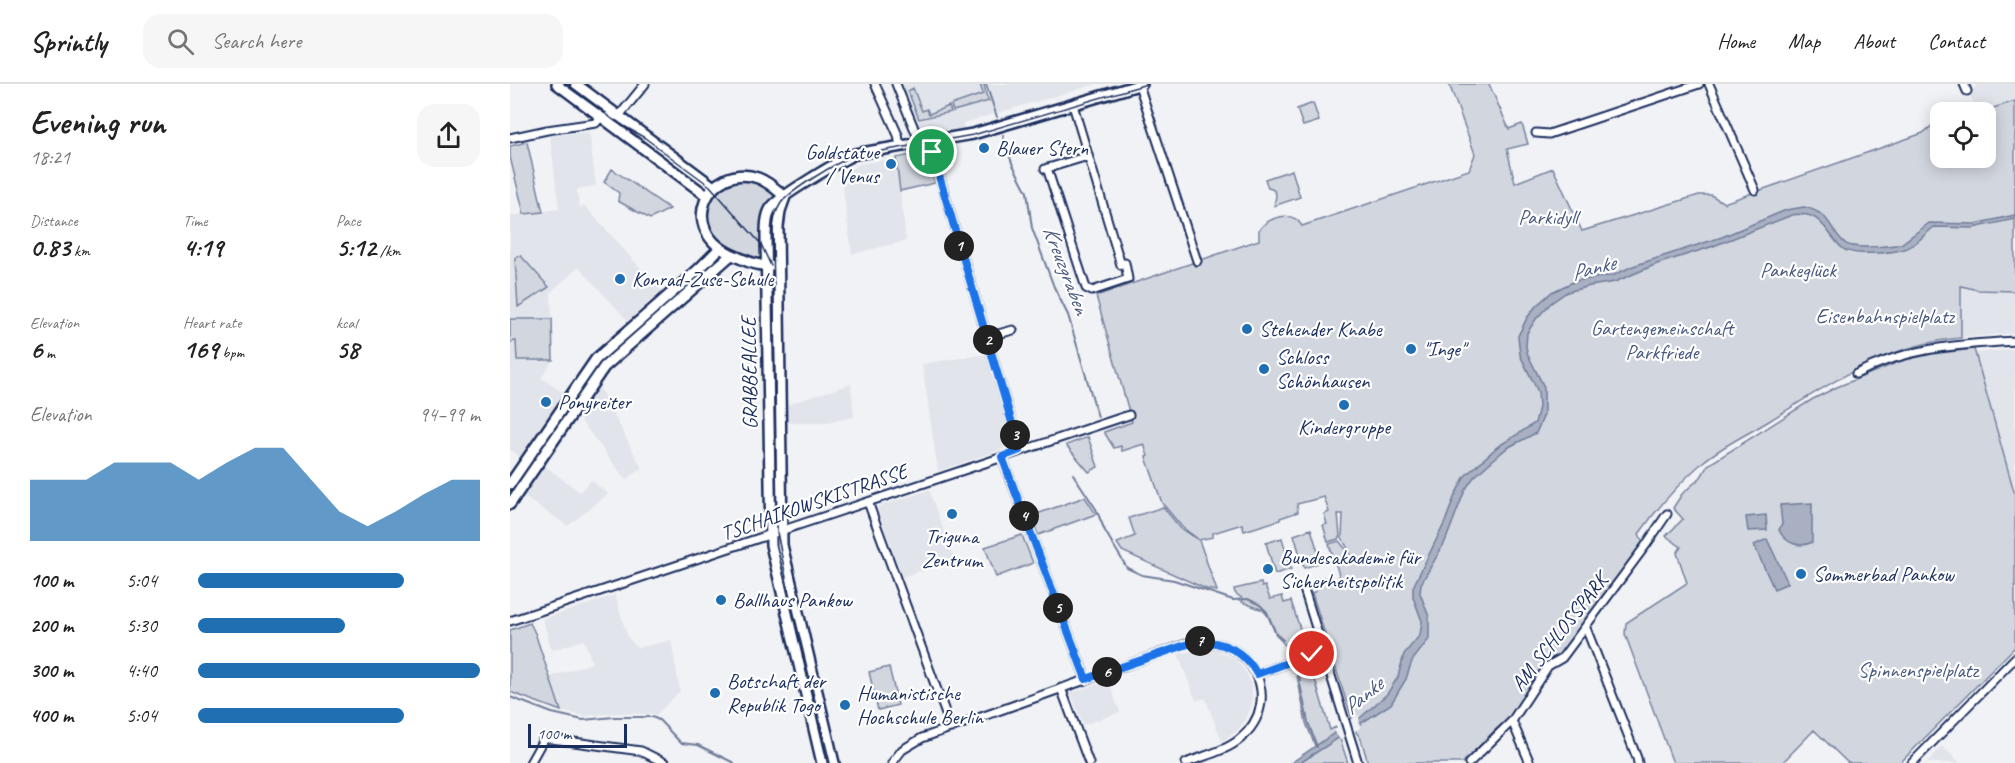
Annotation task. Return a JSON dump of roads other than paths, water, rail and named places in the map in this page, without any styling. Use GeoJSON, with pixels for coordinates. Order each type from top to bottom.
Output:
{"type":"FeatureCollection","features":[{"type":"Feature","properties":{"kind":"main road"},"geometry":{"type":"LineString","coordinates":[[557,84],[707,196]]}},
{"type":"Feature","properties":{"kind":"main road"},"geometry":{"type":"LineString","coordinates":[[576,84],[714,187]]}},
{"type":"Feature","properties":{"kind":"main road"},"geometry":{"type":"LineString","coordinates":[[777,265],[758,266],[719,249],[711,242],[703,224],[703,211],[707,196],[714,187],[735,177],[754,177],[768,183],[785,197],[848,157],[862,152],[973,134],[1139,85]]}},
{"type":"Feature","properties":{"kind":"main road","name":"GRABBEALLEE"},"geometry":{"type":"LineString","coordinates":[[785,197],[778,221],[777,265],[781,531],[792,591],[834,763]]}},
{"type":"Feature","properties":{"kind":"main road","name":"GRABBEALLEE"},"geometry":{"type":"LineString","coordinates":[[785,197],[773,206],[766,228],[770,535],[822,763]]}},
{"type":"Feature","properties":{"kind":"main road"},"geometry":{"type":"LineString","coordinates":[[510,484],[596,359],[719,249]]}},
{"type":"Feature","properties":{"kind":"main road"},"geometry":{"type":"LineString","coordinates":[[510,504],[604,367],[731,255]]}},
{"type":"Feature","properties":{"kind":"street"},"geometry":{"type":"LineString","coordinates":[[510,138],[596,123],[601,117],[619,116],[645,84]]}},
{"type":"Feature","properties":{"kind":"street"},"geometry":{"type":"LineString","coordinates":[[875,84],[898,135],[900,146]]}},
{"type":"Feature","properties":{"kind":"street"},"geometry":{"type":"LineString","coordinates":[[896,84],[924,142],[987,337],[1020,450]]}},
{"type":"Feature","properties":{"kind":"street"},"geometry":{"type":"LineString","coordinates":[[1536,133],[1549,134],[1699,84]]}},
{"type":"Feature","properties":{"kind":"street"},"geometry":{"type":"LineString","coordinates":[[1709,84],[1755,190]]}},
{"type":"Feature","properties":{"kind":"street"},"geometry":{"type":"LineString","coordinates":[[1139,85],[1197,261]]}},
{"type":"Feature","properties":{"kind":"street"},"geometry":{"type":"LineString","coordinates":[[1073,105],[1121,265],[1125,264],[1129,276],[1124,281],[1092,291],[1086,288],[1046,168],[1088,156]]}},
{"type":"Feature","properties":{"kind":"street"},"geometry":{"type":"LineString","coordinates":[[987,337],[1013,330]]}},
{"type":"Feature","properties":{"kind":"street"},"geometry":{"type":"LineString","coordinates":[[1856,374],[1902,354],[1952,345],[2015,341]]}},
{"type":"Feature","properties":{"kind":"street","name":"TSCHAIKOWSKISTRASSE"},"geometry":{"type":"LineString","coordinates":[[510,621],[1129,415]]}},
{"type":"Feature","properties":{"kind":"street"},"geometry":{"type":"LineString","coordinates":[[1002,457],[1086,679]]}},
{"type":"Feature","properties":{"kind":"street"},"geometry":{"type":"LineString","coordinates":[[868,502],[951,728]]}},
{"type":"Feature","properties":{"kind":"street","name":"AM SCHLOSSPARK"},"geometry":{"type":"LineString","coordinates":[[1469,763],[1512,721],[1548,666],[1562,658],[1586,628],[1666,514]]}},
{"type":"Feature","properties":{"kind":"street"},"geometry":{"type":"LineString","coordinates":[[1304,589],[1358,763]]}},
{"type":"Feature","properties":{"kind":"street"},"geometry":{"type":"LineString","coordinates":[[1586,628],[1638,763]]}},
{"type":"Feature","properties":{"kind":"street"},"geometry":{"type":"LineString","coordinates":[[892,763],[909,745],[951,728],[1197,641],[1217,642],[1235,650],[1248,661],[1257,674],[1260,701],[1249,730],[1235,743],[1186,763]]}},
{"type":"Feature","properties":{"kind":"street"},"geometry":{"type":"LineString","coordinates":[[1257,674],[1324,650]]}},
{"type":"Feature","properties":{"kind":"street"},"geometry":{"type":"LineString","coordinates":[[1912,763],[2015,658]]}},
{"type":"Feature","properties":{"kind":"street"},"geometry":{"type":"LineString","coordinates":[[1061,688],[1089,763]]}},
{"type":"Feature","properties":{"kind":"street"},"geometry":{"type":"LineString","coordinates":[[1512,721],[1530,763]]}},
{"type":"Feature","properties":{"kind":"street"},"geometry":{"type":"LineString","coordinates":[[530,763],[544,738],[641,751],[665,763]]}},
{"type":"Feature","properties":{"kind":"water"},"geometry":{"type":"Polygon","coordinates":[[[1804,207],[1820,213],[1845,243],[1863,247],[1901,244],[1929,223],[1975,224],[2015,215],[2015,219],[1973,228],[1934,227],[1909,247],[1886,252],[1865,253],[1847,251],[1842,248],[1817,219],[1802,214],[1792,215],[1711,247],[1657,264],[1615,282],[1567,292],[1551,303],[1527,333],[1526,347],[1544,387],[1544,415],[1536,433],[1507,448],[1474,477],[1465,490],[1445,542],[1421,584],[1420,593],[1429,617],[1429,639],[1412,661],[1406,679],[1391,704],[1300,763],[1291,763],[1360,718],[1387,694],[1398,677],[1404,654],[1420,635],[1422,621],[1413,597],[1413,587],[1465,476],[1497,447],[1535,423],[1539,407],[1538,392],[1520,355],[1518,336],[1536,306],[1552,292],[1575,281],[1614,275],[1633,266],[1722,237],[1786,210],[1804,207]]]}},
{"type":"Feature","properties":{"kind":"water"},"geometry":{"type":"Polygon","coordinates":[[[1812,503],[1812,542],[1803,545],[1793,544],[1779,530],[1782,524],[1780,505],[1812,503]]]}},
{"type":"Feature","properties":{"kind":"water"},"geometry":{"type":"Polygon","coordinates":[[[1766,515],[1767,530],[1748,531],[1746,517],[1766,515]]]}},
{"type":"Feature","properties":{"kind":"water"},"geometry":{"type":"Polygon","coordinates":[[[1767,539],[1788,583],[1774,589],[1754,545],[1767,539]]]}},
{"type":"Feature","properties":{"kind":"waterway","name":"Kreuzgraben"},"geometry":{"type":"LineString","coordinates":[[986,84],[997,117]]}},
{"type":"Feature","properties":{"kind":"waterway","name":"Kreuzgraben"},"geometry":{"type":"LineString","coordinates":[[1003,136],[1012,163],[1027,192],[1032,228],[1054,287],[1068,315],[1098,417]]}},
{"type":"Feature","properties":{"kind":"waterway","name":"Kreuzgraben"},"geometry":{"type":"LineString","coordinates":[[1073,474],[1096,509],[1105,531],[1127,568],[1142,575],[1174,580],[1233,600],[1248,599],[1260,605],[1267,612],[1276,634],[1283,640]]}},
{"type":"Feature","properties":{"kind":"waterway","name":"Kreuzgraben"},"geometry":{"type":"LineString","coordinates":[[1299,675],[1300,681]]}},
{"type":"Feature","properties":{"kind":"waterway","name":"Kreuzgraben"},"geometry":{"type":"LineString","coordinates":[[1300,684],[1308,722],[1317,747]]}},
{"type":"Feature","properties":{"kind":"waterway"},"geometry":{"type":"LineString","coordinates":[[510,697],[552,713],[583,720],[652,717],[659,720],[681,743],[698,745],[734,763]]}},
{"type":"Feature","properties":{"kind":"tram line"},"geometry":{"type":"LineString","coordinates":[[564,84],[615,121],[645,138],[710,186],[761,244],[771,266]]}},
{"type":"Feature","properties":{"kind":"tram line"},"geometry":{"type":"LineString","coordinates":[[830,763],[789,593],[777,532],[773,230],[777,210],[786,198],[804,184],[853,156],[973,135],[1147,84]]}},
{"type":"Feature","properties":{"kind":"place","name":"Blauer Stern"},"geometry":{"type":"Point","coordinates":[984,148]}},
{"type":"Feature","properties":{"kind":"place","name":"Goldstatue / Venus"},"geometry":{"type":"Point","coordinates":[891,164]}},
{"type":"Feature","properties":{"kind":"place","name":"Konrad-Zuse-Schule"},"geometry":{"type":"Point","coordinates":[620,279]}},
{"type":"Feature","properties":{"kind":"place","name":"Stehender Knabe"},"geometry":{"type":"Point","coordinates":[1247,329]}},
{"type":"Feature","properties":{"kind":"place","name":"\"Inge\""},"geometry":{"type":"Point","coordinates":[1411,349]}},
{"type":"Feature","properties":{"kind":"place","name":"Schloss Schönhausen"},"geometry":{"type":"Point","coordinates":[1264,369]}},
{"type":"Feature","properties":{"kind":"place","name":"Ponyreiter"},"geometry":{"type":"Point","coordinates":[546,402]}},
{"type":"Feature","properties":{"kind":"place","name":"Kindergruppe"},"geometry":{"type":"Point","coordinates":[1344,405]}},
{"type":"Feature","properties":{"kind":"place","name":"Triguna Zentrum"},"geometry":{"type":"Point","coordinates":[952,514]}},
{"type":"Feature","properties":{"kind":"place","name":"Bundesakademie für Sicherheitspolitik"},"geometry":{"type":"Point","coordinates":[1268,569]}},
{"type":"Feature","properties":{"kind":"place","name":"Sommerbad Pankow"},"geometry":{"type":"Point","coordinates":[1801,574]}},
{"type":"Feature","properties":{"kind":"place","name":"Ballhaus Pankow"},"geometry":{"type":"Point","coordinates":[721,600]}},
{"type":"Feature","properties":{"kind":"place","name":"Botschaft der Republik Togo"},"geometry":{"type":"Point","coordinates":[715,693]}},
{"type":"Feature","properties":{"kind":"place","name":"Humanistische Hochschule Berlin"},"geometry":{"type":"Point","coordinates":[845,705]}},
{"type":"Feature","properties":{"kind":"park label","name":"Parkidyll"},"geometry":{"type":"Point","coordinates":[1548,217]}},
{"type":"Feature","properties":{"kind":"park label","name":"Pankeglück"},"geometry":{"type":"Point","coordinates":[1798,270]}},
{"type":"Feature","properties":{"kind":"park label","name":"Eisenbahnspielplatz"},"geometry":{"type":"Point","coordinates":[1885,316]}},
{"type":"Feature","properties":{"kind":"park label","name":"Gartengemeinschaft Parkfriede"},"geometry":{"type":"Point","coordinates":[1662,340]}},
{"type":"Feature","properties":{"kind":"park label","name":"Spinnenspielplatz"},"geometry":{"type":"Point","coordinates":[1918,670]}},
{"type":"Feature","properties":{"kind":"water label","name":"Panke"},"geometry":{"type":"Point","coordinates":[1593,268]}},
{"type":"Feature","properties":{"kind":"water label","name":"Panke"},"geometry":{"type":"Point","coordinates":[1363,696]}}]}
